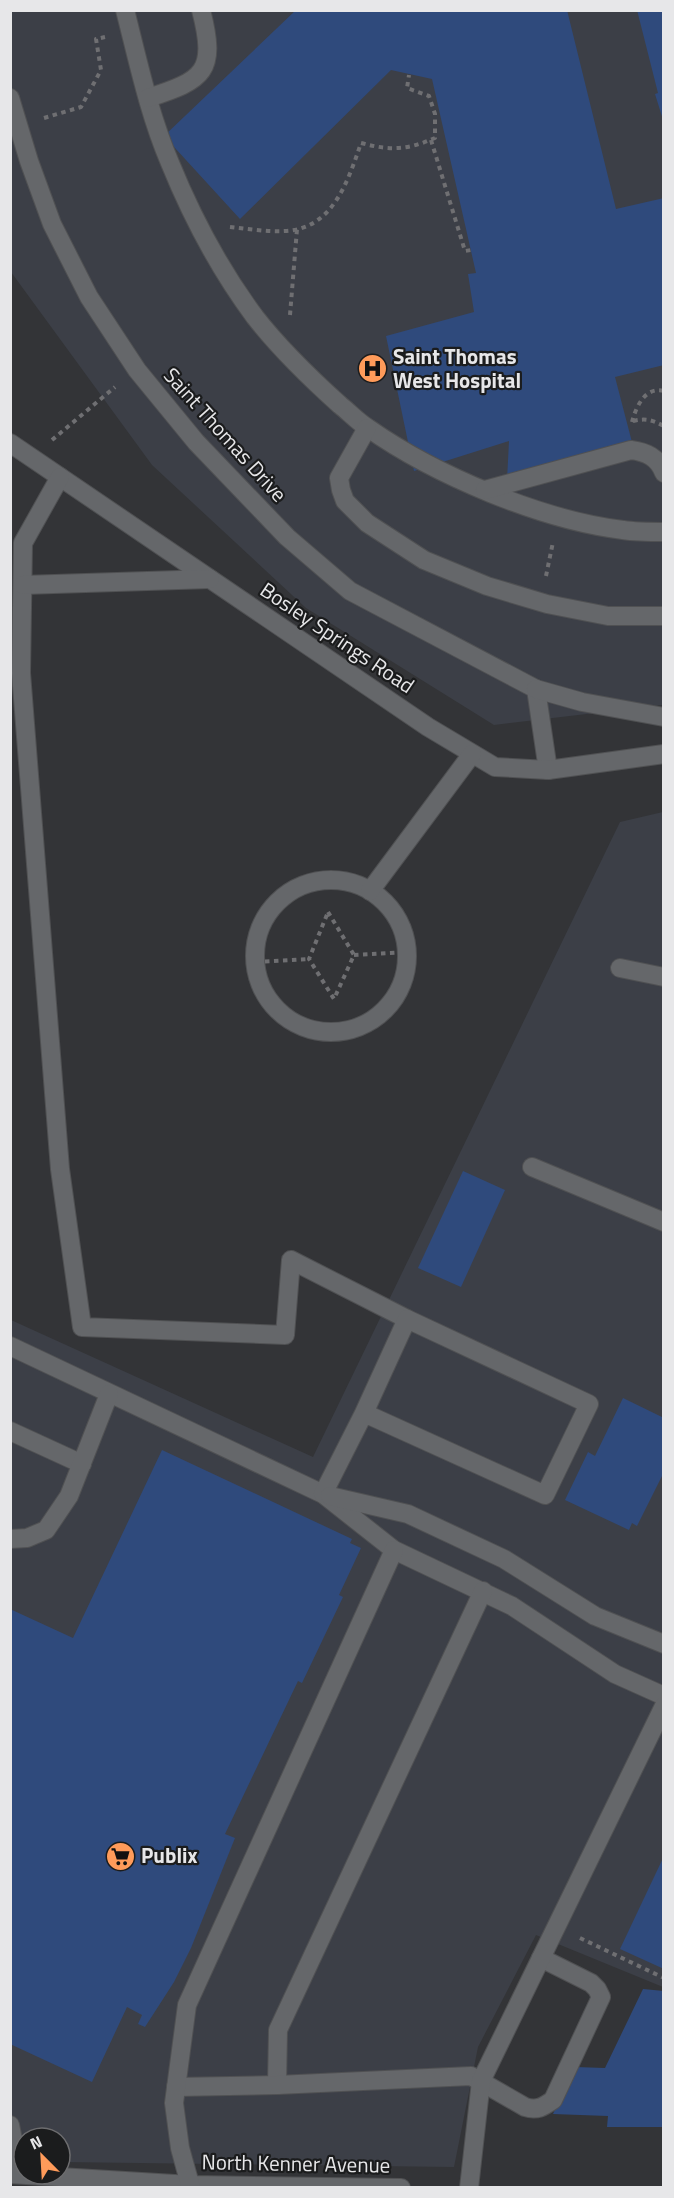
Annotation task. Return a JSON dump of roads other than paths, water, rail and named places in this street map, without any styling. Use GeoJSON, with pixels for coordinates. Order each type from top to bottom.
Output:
{"type":"FeatureCollection","features":[{"type":"Feature","properties":{"kind":"street"},"geometry":{"type":"LineString","coordinates":[[125,10],[148,98],[168,160],[199,225],[220,264],[250,309],[287,353],[330,396],[367,428],[412,455],[485,490],[536,510],[573,519],[622,530],[663,532]]}},
{"type":"Feature","properties":{"kind":"street"},"geometry":{"type":"LineString","coordinates":[[148,98],[182,87],[193,81],[203,71],[208,59],[201,10]]}},
{"type":"Feature","properties":{"kind":"street","name":"Saint Thomas Drive"},"geometry":{"type":"LineString","coordinates":[[10,98],[52,224],[89,297],[136,370],[196,442],[288,537],[350,591],[536,688],[582,702],[663,717]]}},
{"type":"Feature","properties":{"kind":"street"},"geometry":{"type":"LineString","coordinates":[[367,428],[339,478],[345,501],[354,512],[377,530],[424,560],[487,586],[547,604],[608,616],[663,616]]}},
{"type":"Feature","properties":{"kind":"street","name":"Bosley Springs Road"},"geometry":{"type":"LineString","coordinates":[[13,445],[428,727],[495,767],[548,770],[663,754]]}},
{"type":"Feature","properties":{"kind":"street"},"geometry":{"type":"LineString","coordinates":[[485,490],[631,450],[648,454],[655,459],[663,473]]}},
{"type":"Feature","properties":{"kind":"street"},"geometry":{"type":"LineString","coordinates":[[60,477],[23,543],[21,673],[60,1169],[82,1327],[285,1335],[291,1260],[407,1319],[589,1404],[545,1495],[364,1413]]}},
{"type":"Feature","properties":{"kind":"street"},"geometry":{"type":"LineString","coordinates":[[23,585],[210,579]]}},
{"type":"Feature","properties":{"kind":"street"},"geometry":{"type":"LineString","coordinates":[[536,688],[548,770]]}},
{"type":"Feature","properties":{"kind":"street"},"geometry":{"type":"LineString","coordinates":[[370,891],[472,754]]}},
{"type":"Feature","properties":{"kind":"street"},"geometry":{"type":"LineString","coordinates":[[328,881],[351,883],[370,891],[383,902],[398,921],[405,938],[403,978],[393,1000],[363,1025],[330,1032],[306,1028],[281,1014],[258,979],[256,962],[257,940],[262,924],[275,906],[303,886],[328,881]]}},
{"type":"Feature","properties":{"kind":"street"},"geometry":{"type":"LineString","coordinates":[[620,968],[663,977]]}},
{"type":"Feature","properties":{"kind":"street"},"geometry":{"type":"LineString","coordinates":[[532,1167],[663,1222]]}},
{"type":"Feature","properties":{"kind":"street"},"geometry":{"type":"LineString","coordinates":[[322,1494],[364,1413],[407,1319]]}},
{"type":"Feature","properties":{"kind":"street"},"geometry":{"type":"LineString","coordinates":[[10,1346],[322,1494],[408,1514],[504,1559],[594,1616],[662,1639]]}},
{"type":"Feature","properties":{"kind":"street"},"geometry":{"type":"LineString","coordinates":[[10,1539],[27,1538],[46,1530],[69,1496],[109,1394]]}},
{"type":"Feature","properties":{"kind":"street"},"geometry":{"type":"LineString","coordinates":[[10,1431],[82,1464]]}},
{"type":"Feature","properties":{"kind":"street"},"geometry":{"type":"LineString","coordinates":[[322,1494],[394,1550],[512,1606],[615,1674],[663,1695]]}},
{"type":"Feature","properties":{"kind":"street"},"geometry":{"type":"LineString","coordinates":[[191,2186],[180,2148],[174,2103],[187,2005],[394,1550]]}},
{"type":"Feature","properties":{"kind":"street"},"geometry":{"type":"LineString","coordinates":[[277,2085],[278,2030],[483,1591]]}},
{"type":"Feature","properties":{"kind":"street"},"geometry":{"type":"LineString","coordinates":[[469,2187],[481,2081],[663,1706]]}},
{"type":"Feature","properties":{"kind":"street"},"geometry":{"type":"LineString","coordinates":[[176,2087],[471,2076],[525,2107],[534,2110],[543,2107],[553,2100],[601,1997],[591,1983],[541,1958]]}},
{"type":"Feature","properties":{"kind":"street"},"geometry":{"type":"LineString","coordinates":[[10,2126],[15,2150],[10,2160]]}},
{"type":"Feature","properties":{"kind":"street","name":"North Kenner Avenue"},"geometry":{"type":"LineString","coordinates":[[10,2174],[191,2186],[401,2187]]}},
{"type":"Feature","properties":{"kind":"place","name":"Saint Thomas West Hospital"},"geometry":{"type":"Point","coordinates":[372,369]}},
{"type":"Feature","properties":{"kind":"place","name":"Publix"},"geometry":{"type":"Point","coordinates":[120,1856]}}]}
